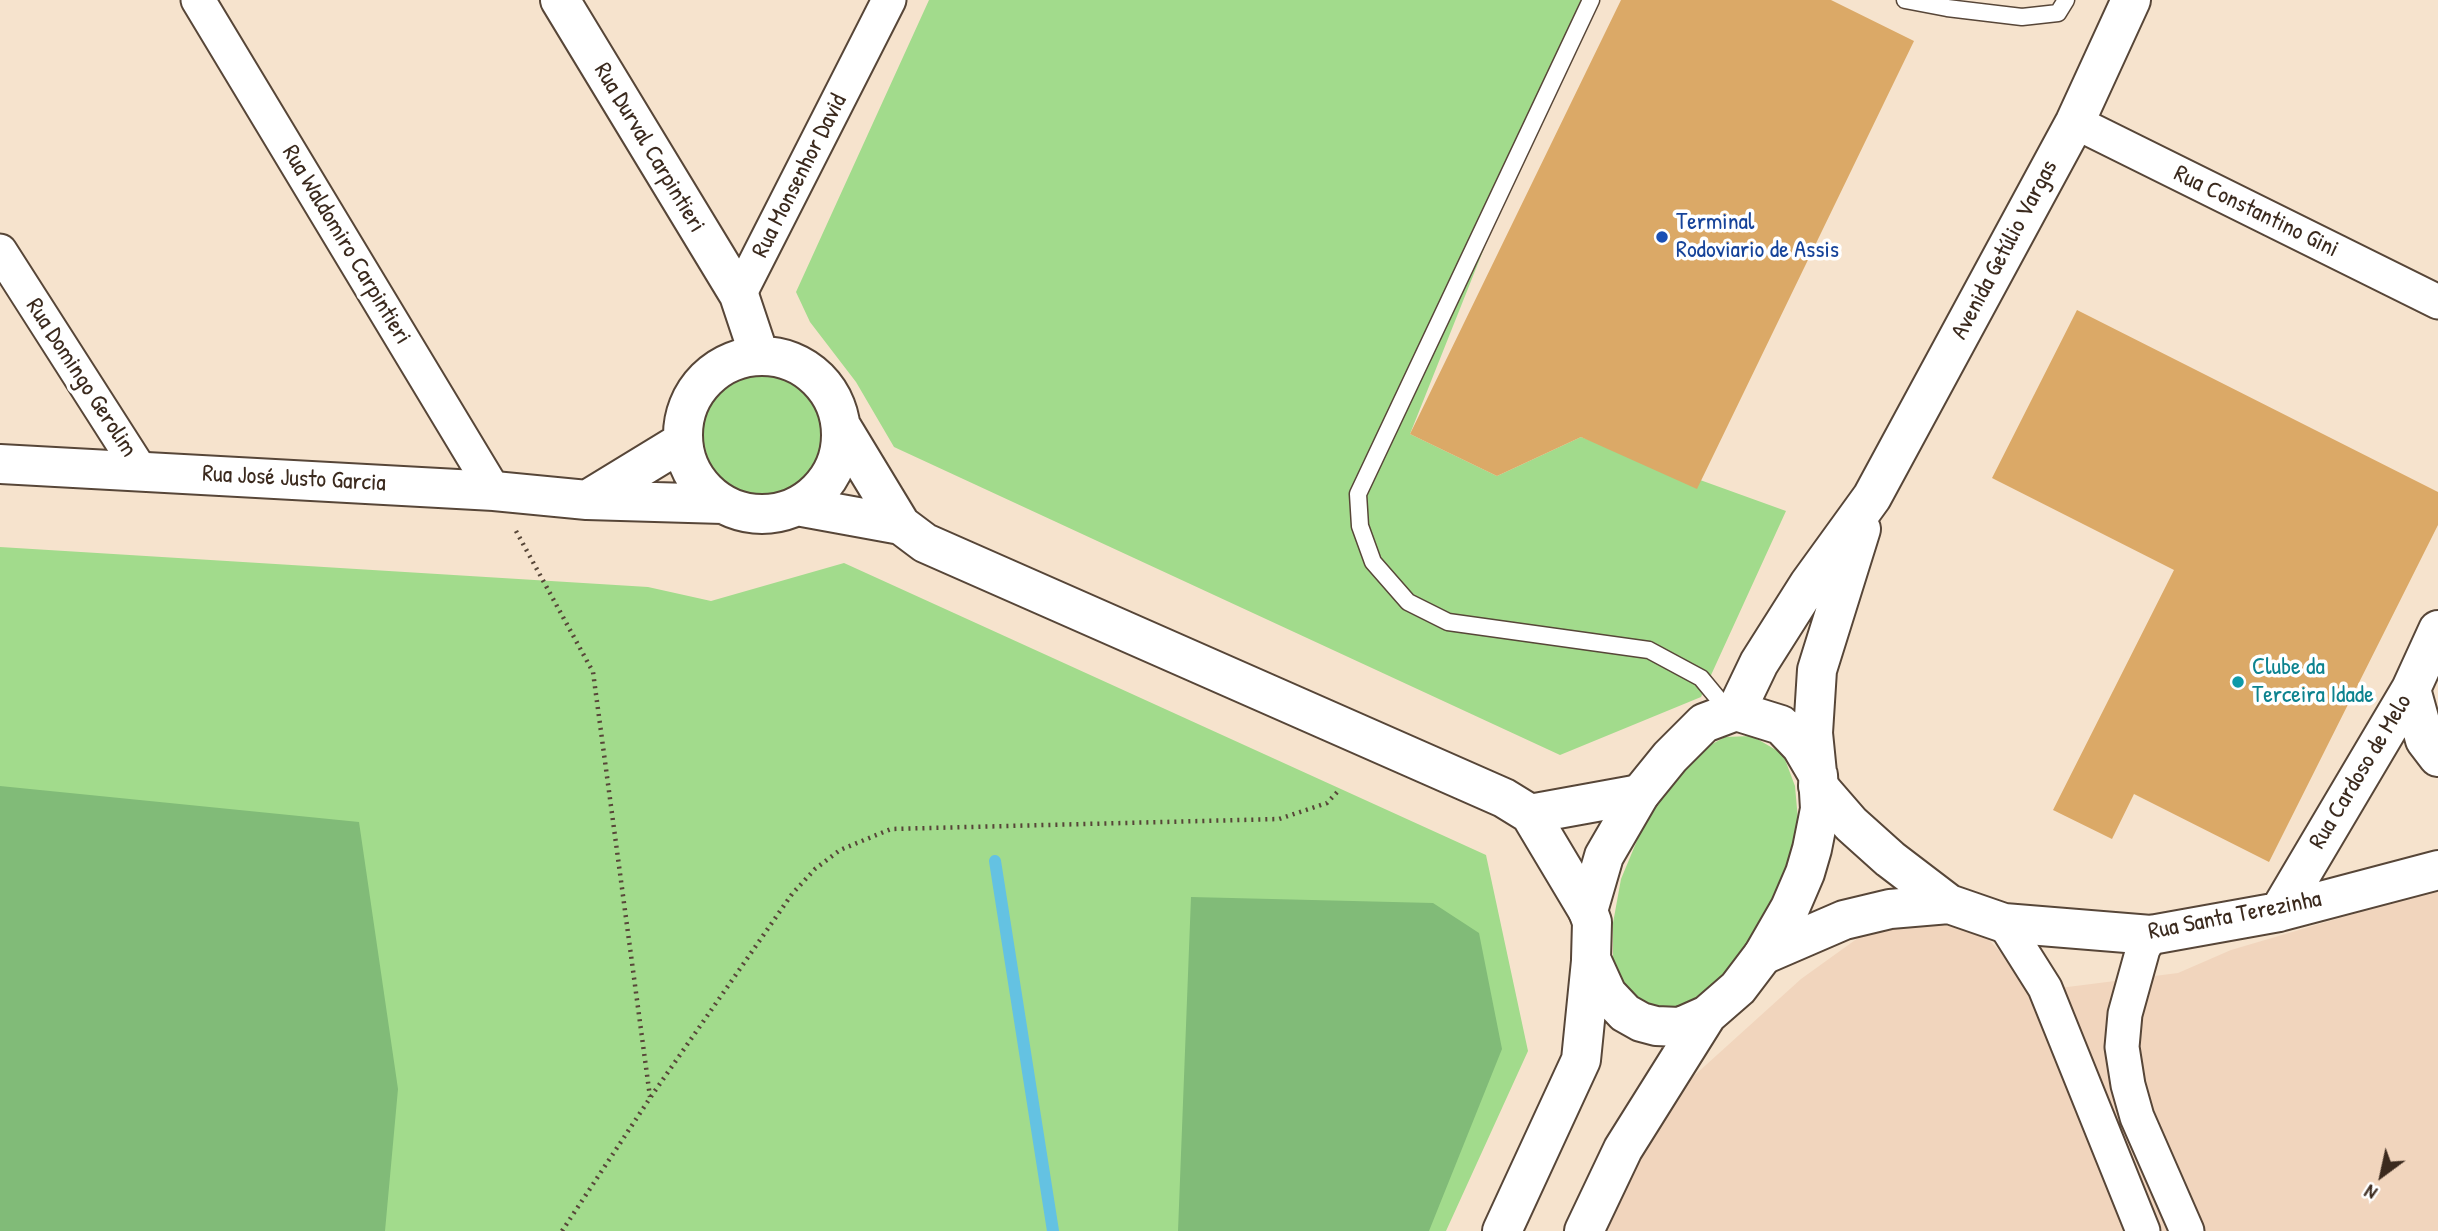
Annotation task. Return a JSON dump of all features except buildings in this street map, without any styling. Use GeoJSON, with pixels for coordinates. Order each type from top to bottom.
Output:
{"type":"FeatureCollection","features":[{"type":"Feature","properties":{"kind":"street","name":"Rua Waldomiro Carpintieri"},"geometry":{"type":"LineString","coordinates":[[198,0],[494,491]]}},
{"type":"Feature","properties":{"kind":"street","name":"Rua Durval Carpintieri"},"geometry":{"type":"LineString","coordinates":[[560,0],[739,295]]}},
{"type":"Feature","properties":{"kind":"street","name":"Rua Monsenhor David"},"geometry":{"type":"LineString","coordinates":[[739,295],[889,0]]}},
{"type":"Feature","properties":{"kind":"street","name":"Avenida Getúlio Vargas"},"geometry":{"type":"LineString","coordinates":[[1733,712],[1759,663],[1809,584],[1871,497],[2075,122],[2131,0]]}},
{"type":"Feature","properties":{"kind":"street","name":"Rua Constantino Gini"},"geometry":{"type":"LineString","coordinates":[[2075,122],[2438,302]]}},
{"type":"Feature","properties":{"kind":"street","name":"Rua Domingo Gerolim"},"geometry":{"type":"LineString","coordinates":[[0,251],[140,470]]}},
{"type":"Feature","properties":{"kind":"street"},"geometry":{"type":"LineString","coordinates":[[739,295],[759,355]]}},
{"type":"Feature","properties":{"kind":"street"},"geometry":{"type":"LineString","coordinates":[[759,355],[785,358],[806,368],[824,384],[835,404],[841,426],[841,450],[833,471],[818,492],[797,506],[773,514],[747,513],[723,504],[703,488],[689,467],[682,442],[684,416],[694,392],[711,373],[734,360],[759,355]]}},
{"type":"Feature","properties":{"kind":"street"},"geometry":{"type":"LineString","coordinates":[[841,426],[901,525],[925,543],[1504,798],[1530,814],[1588,911],[1592,922],[1591,959],[1581,1060],[1502,1231]]}},
{"type":"Feature","properties":{"kind":"street"},"geometry":{"type":"LineString","coordinates":[[587,500],[682,442]]}},
{"type":"Feature","properties":{"kind":"street","name":"Rua José Justo Garcia"},"geometry":{"type":"LineString","coordinates":[[0,464],[494,491],[587,500],[723,504]]}},
{"type":"Feature","properties":{"kind":"street","name":"Avenida Getúlio Vargas"},"geometry":{"type":"LineString","coordinates":[[1707,1015],[1738,988],[1763,955],[1790,908],[1805,873],[1820,809],[1814,733],[1816,670],[1871,497]]}},
{"type":"Feature","properties":{"kind":"street"},"geometry":{"type":"LineString","coordinates":[[797,506],[901,525]]}},
{"type":"Feature","properties":{"kind":"street","name":"Rua Cardoso de Melo"},"geometry":{"type":"LineString","coordinates":[[2278,912],[2411,689],[2438,630]]}},
{"type":"Feature","properties":{"kind":"street"},"geometry":{"type":"LineString","coordinates":[[2411,689],[2424,740],[2438,757]]}},
{"type":"Feature","properties":{"kind":"street"},"geometry":{"type":"LineString","coordinates":[[1588,911],[1604,856],[1640,794],[1670,757],[1704,723],[1733,712]]}},
{"type":"Feature","properties":{"kind":"street","name":"Rua Santa Terezinha"},"geometry":{"type":"LineString","coordinates":[[1733,712],[1781,725],[1801,746],[1818,781],[1851,824],[1890,859],[1949,904],[2004,923],[2151,935],[2278,912],[2438,870]]}},
{"type":"Feature","properties":{"kind":"street"},"geometry":{"type":"LineString","coordinates":[[1530,814],[1640,794]]}},
{"type":"Feature","properties":{"kind":"street","name":"Rua Santa Terezinha"},"geometry":{"type":"LineString","coordinates":[[1763,955],[1844,920],[1890,909],[1949,904]]}},
{"type":"Feature","properties":{"kind":"street"},"geometry":{"type":"LineString","coordinates":[[2004,923],[2046,988],[2143,1231]]}},
{"type":"Feature","properties":{"kind":"street"},"geometry":{"type":"LineString","coordinates":[[2151,935],[2143,949],[2130,993],[2122,1047],[2137,1118],[2186,1231]]}},
{"type":"Feature","properties":{"kind":"street"},"geometry":{"type":"LineString","coordinates":[[1591,959],[1607,994],[1625,1013],[1641,1022],[1680,1027],[1707,1015]]}},
{"type":"Feature","properties":{"kind":"street"},"geometry":{"type":"LineString","coordinates":[[1584,1231],[1623,1149],[1707,1015]]}},
{"type":"Feature","properties":{"kind":"lane"},"geometry":{"type":"LineString","coordinates":[[1591,0],[1358,494],[1360,526],[1373,562],[1408,602],[1448,622],[1649,650],[1701,678],[1733,712]]}},
{"type":"Feature","properties":{"kind":"lane"},"geometry":{"type":"LineString","coordinates":[[1905,0],[2022,17],[2058,13],[2066,0]]}},
{"type":"Feature","properties":{"kind":"path"},"geometry":{"type":"LineString","coordinates":[[494,491],[593,672],[650,1098]]}},
{"type":"Feature","properties":{"kind":"path"},"geometry":{"type":"LineString","coordinates":[[562,1231],[650,1098],[792,894],[815,869],[840,850],[891,829],[1279,819],[1327,803],[1340,789]]}},
{"type":"Feature","properties":{"kind":"shaded area"},"geometry":{"type":"Polygon","coordinates":[[[2438,889],[2438,1231],[1605,1231],[1665,1102],[1801,979],[1883,920],[1979,929],[2036,991],[2178,973],[2231,950],[2438,889]]]}},
{"type":"Feature","properties":{"kind":"green space"},"geometry":{"type":"Polygon","coordinates":[[[929,0],[1583,0],[1410,434],[1497,476],[1581,437],[1786,511],[1701,697],[1560,755],[894,447],[856,382],[810,322],[796,292],[929,0]]]}},
{"type":"Feature","properties":{"kind":"green space"},"geometry":{"type":"Polygon","coordinates":[[[775,369],[819,395],[831,445],[805,488],[756,500],[712,474],[699,425],[726,381],[775,369]]]}},
{"type":"Feature","properties":{"kind":"green space"},"geometry":{"type":"Polygon","coordinates":[[[0,547],[648,587],[711,601],[844,563],[1486,855],[1528,1051],[1446,1231],[0,1231],[0,547]]]}},
{"type":"Feature","properties":{"kind":"green space"},"geometry":{"type":"Polygon","coordinates":[[[1752,736],[1783,754],[1795,786],[1798,820],[1794,853],[1782,883],[1744,954],[1701,999],[1684,1007],[1665,1009],[1642,1002],[1622,988],[1613,964],[1613,923],[1621,879],[1656,799],[1703,749],[1725,737],[1752,736]]]}},
{"type":"Feature","properties":{"kind":"green space"},"geometry":{"type":"Polygon","coordinates":[[[0,786],[359,822],[398,1089],[385,1231],[0,1231],[0,786]]]}},
{"type":"Feature","properties":{"kind":"green space"},"geometry":{"type":"Polygon","coordinates":[[[1191,897],[1433,903],[1479,933],[1502,1049],[1429,1231],[1178,1231],[1191,897]]]}},
{"type":"Feature","properties":{"kind":"waterway"},"geometry":{"type":"LineString","coordinates":[[995,861],[1053,1231]]}},
{"type":"Feature","properties":{"kind":"place","name":"Terminal Rodoviario de Assis"},"geometry":{"type":"Point","coordinates":[1662,237]}},
{"type":"Feature","properties":{"kind":"place","name":"Clube da Terceira Idade"},"geometry":{"type":"Point","coordinates":[2238,682]}}]}
